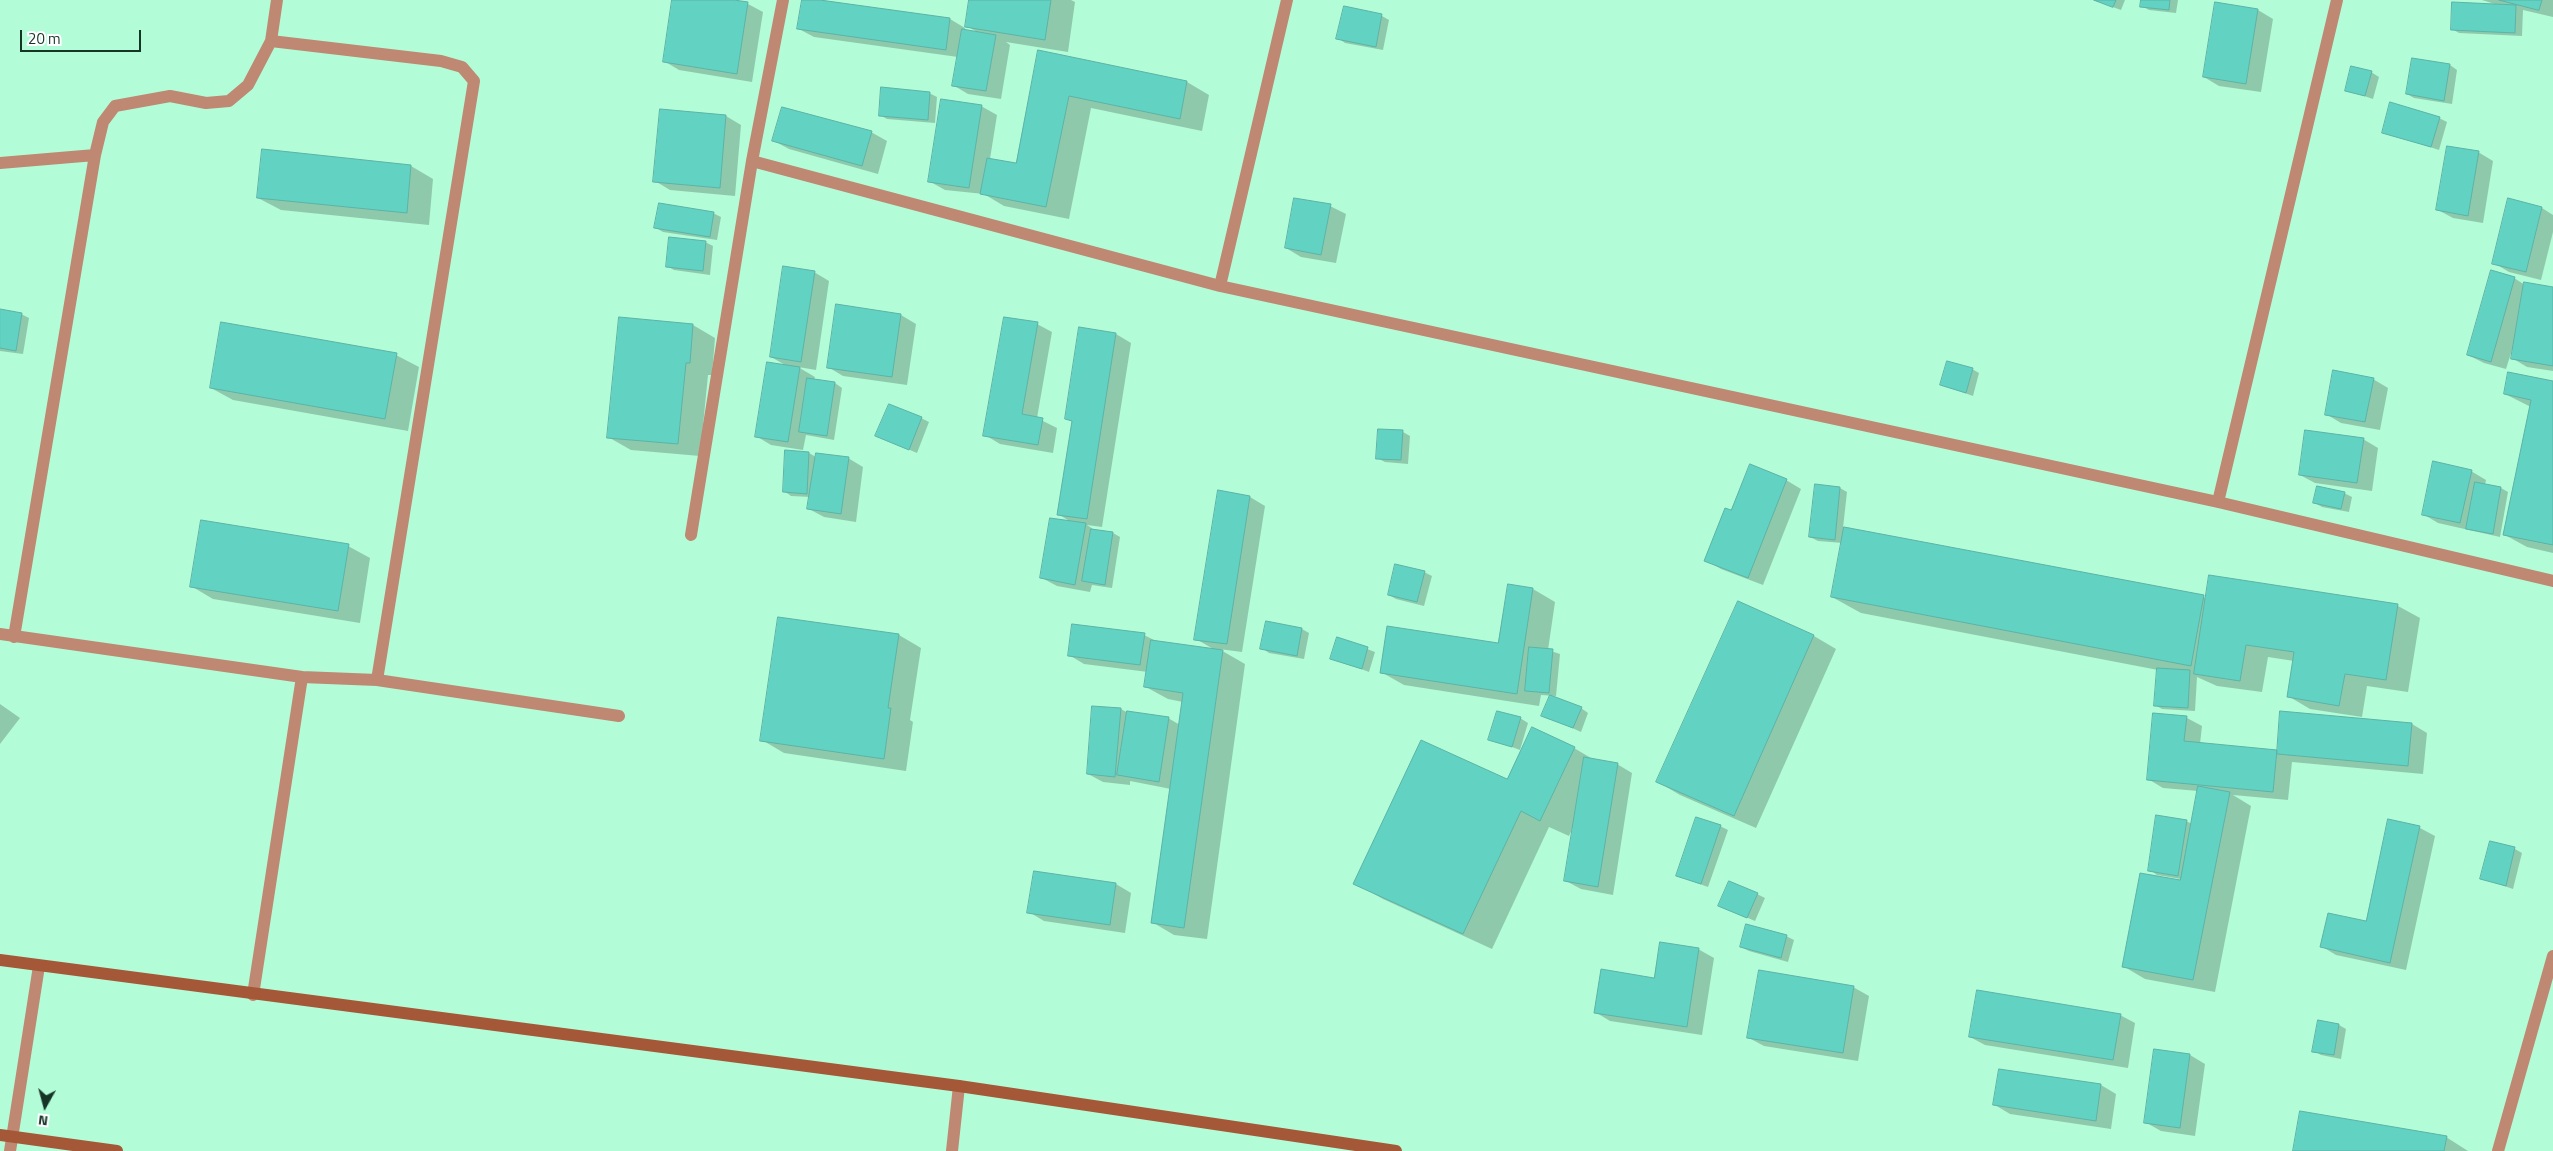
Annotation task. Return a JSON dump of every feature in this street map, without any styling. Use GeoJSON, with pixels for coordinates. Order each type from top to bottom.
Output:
{"type":"FeatureCollection","features":[{"type":"Feature","properties":{"kind":"street"},"geometry":{"type":"LineString","coordinates":[[14,637],[95,155],[103,122],[116,106],[170,96],[206,103],[229,101],[248,85],[271,41],[277,0]]}},
{"type":"Feature","properties":{"kind":"street"},"geometry":{"type":"LineString","coordinates":[[691,535],[752,161],[783,0]]}},
{"type":"Feature","properties":{"kind":"street"},"geometry":{"type":"LineString","coordinates":[[1220,286],[1287,0]]}},
{"type":"Feature","properties":{"kind":"street"},"geometry":{"type":"LineString","coordinates":[[2218,502],[2337,0]]}},
{"type":"Feature","properties":{"kind":"street"},"geometry":{"type":"LineString","coordinates":[[271,41],[441,62],[462,67],[474,81],[377,680]]}},
{"type":"Feature","properties":{"kind":"street"},"geometry":{"type":"LineString","coordinates":[[0,163],[95,155]]}},
{"type":"Feature","properties":{"kind":"street"},"geometry":{"type":"LineString","coordinates":[[752,161],[1220,286],[2218,502],[2553,581]]}},
{"type":"Feature","properties":{"kind":"street"},"geometry":{"type":"LineString","coordinates":[[0,634],[302,677],[377,680],[619,716]]}},
{"type":"Feature","properties":{"kind":"street"},"geometry":{"type":"LineString","coordinates":[[253,995],[302,677]]}},
{"type":"Feature","properties":{"kind":"street"},"geometry":{"type":"LineString","coordinates":[[2498,1151],[2553,956]]}},
{"type":"Feature","properties":{"kind":"street"},"geometry":{"type":"LineString","coordinates":[[0,960],[253,995],[959,1086],[1396,1151]]}},
{"type":"Feature","properties":{"kind":"street"},"geometry":{"type":"LineString","coordinates":[[10,1151],[6,1136],[39,966]]}},
{"type":"Feature","properties":{"kind":"street"},"geometry":{"type":"LineString","coordinates":[[952,1151],[959,1086]]}},
{"type":"Feature","properties":{"kind":"street"},"geometry":{"type":"LineString","coordinates":[[6,1136],[116,1151]]}},
{"type":"Feature","properties":{"kind":"building"},"geometry":{"type":"Polygon","coordinates":[[[672,0],[734,0],[748,2],[737,74],[663,62],[672,0]]]}},
{"type":"Feature","properties":{"kind":"building"},"geometry":{"type":"Polygon","coordinates":[[[802,0],[820,0],[950,18],[946,50],[797,29],[802,0]]]}},
{"type":"Feature","properties":{"kind":"building"},"geometry":{"type":"Polygon","coordinates":[[[969,0],[1051,0],[1045,40],[965,27],[969,0]]]}},
{"type":"Feature","properties":{"kind":"building"},"geometry":{"type":"Polygon","coordinates":[[[2094,0],[2116,0],[2113,7],[2094,0]]]}},
{"type":"Feature","properties":{"kind":"building"},"geometry":{"type":"Polygon","coordinates":[[[2141,0],[2170,0],[2169,10],[2140,7],[2141,0]]]}},
{"type":"Feature","properties":{"kind":"building"},"geometry":{"type":"Polygon","coordinates":[[[2499,0],[2542,0],[2539,10],[2499,0]]]}},
{"type":"Feature","properties":{"kind":"building"},"geometry":{"type":"Polygon","coordinates":[[[2215,2],[2258,9],[2246,84],[2203,77],[2215,2]]]}},
{"type":"Feature","properties":{"kind":"building"},"geometry":{"type":"Polygon","coordinates":[[[2452,2],[2516,5],[2515,33],[2451,30],[2452,2]]]}},
{"type":"Feature","properties":{"kind":"building"},"geometry":{"type":"Polygon","coordinates":[[[1344,6],[1382,14],[1376,47],[1336,39],[1344,6]]]}},
{"type":"Feature","properties":{"kind":"building"},"geometry":{"type":"Polygon","coordinates":[[[962,29],[996,35],[986,91],[952,86],[962,29]]]}},
{"type":"Feature","properties":{"kind":"building"},"geometry":{"type":"Polygon","coordinates":[[[1038,50],[1187,81],[1180,119],[1069,96],[1046,207],[980,194],[987,158],[1016,163],[1038,50]]]}},
{"type":"Feature","properties":{"kind":"building"},"geometry":{"type":"Polygon","coordinates":[[[2412,58],[2450,64],[2444,101],[2406,94],[2412,58]]]}},
{"type":"Feature","properties":{"kind":"building"},"geometry":{"type":"Polygon","coordinates":[[[2351,66],[2372,71],[2365,96],[2345,91],[2351,66]]]}},
{"type":"Feature","properties":{"kind":"building"},"geometry":{"type":"Polygon","coordinates":[[[881,87],[930,92],[928,120],[879,116],[881,87]]]}},
{"type":"Feature","properties":{"kind":"building"},"geometry":{"type":"Polygon","coordinates":[[[941,99],[982,105],[969,188],[928,182],[941,99]]]}},
{"type":"Feature","properties":{"kind":"building"},"geometry":{"type":"Polygon","coordinates":[[[2390,102],[2440,117],[2431,147],[2382,133],[2390,102]]]}},
{"type":"Feature","properties":{"kind":"building"},"geometry":{"type":"Polygon","coordinates":[[[782,107],[872,131],[862,166],[772,141],[782,107]]]}},
{"type":"Feature","properties":{"kind":"building"},"geometry":{"type":"Polygon","coordinates":[[[660,109],[726,115],[720,188],[653,182],[660,109]]]}},
{"type":"Feature","properties":{"kind":"building"},"geometry":{"type":"Polygon","coordinates":[[[2447,146],[2479,151],[2468,216],[2436,210],[2447,146]]]}},
{"type":"Feature","properties":{"kind":"building"},"geometry":{"type":"Polygon","coordinates":[[[262,149],[411,165],[407,213],[257,198],[262,149]]]}},
{"type":"Feature","properties":{"kind":"building"},"geometry":{"type":"Polygon","coordinates":[[[1294,198],[1331,204],[1321,255],[1285,248],[1294,198]]]}},
{"type":"Feature","properties":{"kind":"building"},"geometry":{"type":"Polygon","coordinates":[[[2508,198],[2542,207],[2526,272],[2492,264],[2508,198]]]}},
{"type":"Feature","properties":{"kind":"building"},"geometry":{"type":"Polygon","coordinates":[[[659,203],[714,212],[710,237],[654,228],[659,203]]]}},
{"type":"Feature","properties":{"kind":"building"},"geometry":{"type":"Polygon","coordinates":[[[669,237],[706,241],[703,271],[666,267],[669,237]]]}},
{"type":"Feature","properties":{"kind":"building"},"geometry":{"type":"Polygon","coordinates":[[[783,266],[815,271],[801,362],[770,357],[783,266]]]}},
{"type":"Feature","properties":{"kind":"building"},"geometry":{"type":"Polygon","coordinates":[[[2491,270],[2515,277],[2491,362],[2467,355],[2491,270]]]}},
{"type":"Feature","properties":{"kind":"building"},"geometry":{"type":"Polygon","coordinates":[[[2524,282],[2553,287],[2553,366],[2511,359],[2524,282]]]}},
{"type":"Feature","properties":{"kind":"building"},"geometry":{"type":"Polygon","coordinates":[[[836,304],[901,314],[892,377],[827,368],[836,304]]]}},
{"type":"Feature","properties":{"kind":"building"},"geometry":{"type":"Polygon","coordinates":[[[0,309],[22,313],[16,351],[0,348],[0,309]]]}},
{"type":"Feature","properties":{"kind":"building"},"geometry":{"type":"Polygon","coordinates":[[[619,317],[693,324],[690,363],[686,363],[678,444],[607,438],[619,317]]]}},
{"type":"Feature","properties":{"kind":"building"},"geometry":{"type":"Polygon","coordinates":[[[1004,317],[1038,322],[1022,414],[1043,418],[1038,445],[983,436],[1004,317]]]}},
{"type":"Feature","properties":{"kind":"building"},"geometry":{"type":"Polygon","coordinates":[[[221,322],[397,353],[385,419],[210,388],[221,322]]]}},
{"type":"Feature","properties":{"kind":"building"},"geometry":{"type":"Polygon","coordinates":[[[1079,327],[1116,333],[1087,519],[1057,515],[1072,421],[1065,419],[1079,327]]]}},
{"type":"Feature","properties":{"kind":"building"},"geometry":{"type":"Polygon","coordinates":[[[1947,361],[1973,368],[1966,393],[1940,385],[1947,361]]]}},
{"type":"Feature","properties":{"kind":"building"},"geometry":{"type":"Polygon","coordinates":[[[767,362],[800,367],[788,442],[755,437],[767,362]]]}},
{"type":"Feature","properties":{"kind":"building"},"geometry":{"type":"Polygon","coordinates":[[[2333,370],[2374,378],[2365,422],[2325,415],[2333,370]]]}},
{"type":"Feature","properties":{"kind":"building"},"geometry":{"type":"Polygon","coordinates":[[[2508,372],[2553,381],[2553,545],[2503,535],[2531,400],[2504,394],[2508,372]]]}},
{"type":"Feature","properties":{"kind":"building"},"geometry":{"type":"Polygon","coordinates":[[[807,378],[835,382],[827,436],[799,432],[807,378]]]}},
{"type":"Feature","properties":{"kind":"building"},"geometry":{"type":"Polygon","coordinates":[[[889,404],[922,417],[909,450],[875,436],[889,404]]]}},
{"type":"Feature","properties":{"kind":"building"},"geometry":{"type":"Polygon","coordinates":[[[1378,429],[1403,430],[1401,460],[1376,459],[1378,429]]]}},
{"type":"Feature","properties":{"kind":"building"},"geometry":{"type":"Polygon","coordinates":[[[2305,430],[2364,438],[2357,483],[2299,475],[2305,430]]]}},
{"type":"Feature","properties":{"kind":"building"},"geometry":{"type":"Polygon","coordinates":[[[785,450],[809,452],[807,494],[783,492],[785,450]]]}},
{"type":"Feature","properties":{"kind":"building"},"geometry":{"type":"Polygon","coordinates":[[[816,453],[849,457],[841,514],[807,509],[816,453]]]}},
{"type":"Feature","properties":{"kind":"building"},"geometry":{"type":"Polygon","coordinates":[[[2433,461],[2472,470],[2460,523],[2422,515],[2433,461]]]}},
{"type":"Feature","properties":{"kind":"building"},"geometry":{"type":"Polygon","coordinates":[[[1750,464],[1787,479],[1748,578],[1704,561],[1725,508],[1731,510],[1750,464]]]}},
{"type":"Feature","properties":{"kind":"building"},"geometry":{"type":"Polygon","coordinates":[[[2475,482],[2501,487],[2493,534],[2466,529],[2475,482]]]}},
{"type":"Feature","properties":{"kind":"building"},"geometry":{"type":"Polygon","coordinates":[[[1815,484],[1840,487],[1835,540],[1809,537],[1815,484]]]}},
{"type":"Feature","properties":{"kind":"building"},"geometry":{"type":"Polygon","coordinates":[[[2317,486],[2345,492],[2341,509],[2313,503],[2317,486]]]}},
{"type":"Feature","properties":{"kind":"building"},"geometry":{"type":"Polygon","coordinates":[[[1218,490],[1250,496],[1227,644],[1194,640],[1218,490]]]}},
{"type":"Feature","properties":{"kind":"building"},"geometry":{"type":"Polygon","coordinates":[[[1050,518],[1086,523],[1075,585],[1040,578],[1050,518]]]}},
{"type":"Feature","properties":{"kind":"building"},"geometry":{"type":"Polygon","coordinates":[[[201,520],[349,544],[338,611],[190,587],[201,520]]]}},
{"type":"Feature","properties":{"kind":"building"},"geometry":{"type":"Polygon","coordinates":[[[1844,527],[2204,595],[2191,666],[1831,597],[1844,527]]]}},
{"type":"Feature","properties":{"kind":"building"},"geometry":{"type":"Polygon","coordinates":[[[1091,529],[1113,532],[1105,585],[1082,581],[1091,529]]]}},
{"type":"Feature","properties":{"kind":"building"},"geometry":{"type":"Polygon","coordinates":[[[1395,564],[1425,571],[1417,602],[1388,595],[1395,564]]]}},
{"type":"Feature","properties":{"kind":"building"},"geometry":{"type":"Polygon","coordinates":[[[2209,575],[2398,604],[2386,680],[2345,674],[2339,706],[2287,697],[2294,652],[2246,645],[2240,681],[2194,674],[2209,575]]]}},
{"type":"Feature","properties":{"kind":"building"},"geometry":{"type":"Polygon","coordinates":[[[1508,584],[1533,588],[1517,694],[1380,673],[1387,626],[1498,643],[1508,584]]]}},
{"type":"Feature","properties":{"kind":"building"},"geometry":{"type":"Polygon","coordinates":[[[1738,601],[1814,635],[1734,816],[1656,782],[1738,601]]]}},
{"type":"Feature","properties":{"kind":"building"},"geometry":{"type":"Polygon","coordinates":[[[778,617],[899,634],[888,708],[891,708],[884,759],[760,741],[778,617]]]}},
{"type":"Feature","properties":{"kind":"building"},"geometry":{"type":"Polygon","coordinates":[[[1266,621],[1302,628],[1297,656],[1260,649],[1266,621]]]}},
{"type":"Feature","properties":{"kind":"building"},"geometry":{"type":"Polygon","coordinates":[[[1072,624],[1145,633],[1140,665],[1068,656],[1072,624]]]}},
{"type":"Feature","properties":{"kind":"building"},"geometry":{"type":"Polygon","coordinates":[[[1337,637],[1368,647],[1362,669],[1330,659],[1337,637]]]}},
{"type":"Feature","properties":{"kind":"building"},"geometry":{"type":"Polygon","coordinates":[[[1151,640],[1223,650],[1184,928],[1151,923],[1183,693],[1144,687],[1151,640]]]}},
{"type":"Feature","properties":{"kind":"building"},"geometry":{"type":"Polygon","coordinates":[[[1529,647],[1553,649],[1549,693],[1525,691],[1529,647]]]}},
{"type":"Feature","properties":{"kind":"building"},"geometry":{"type":"Polygon","coordinates":[[[2157,668],[2190,670],[2188,708],[2154,706],[2157,668]]]}},
{"type":"Feature","properties":{"kind":"building"},"geometry":{"type":"Polygon","coordinates":[[[1550,695],[1582,707],[1573,728],[1541,716],[1550,695]]]}},
{"type":"Feature","properties":{"kind":"building"},"geometry":{"type":"Polygon","coordinates":[[[1092,706],[1121,708],[1115,777],[1087,774],[1092,706]]]}},
{"type":"Feature","properties":{"kind":"building"},"geometry":{"type":"Polygon","coordinates":[[[1127,711],[1169,717],[1159,782],[1117,775],[1127,711]]]}},
{"type":"Feature","properties":{"kind":"building"},"geometry":{"type":"Polygon","coordinates":[[[1497,711],[1521,717],[1512,747],[1488,740],[1497,711]]]}},
{"type":"Feature","properties":{"kind":"building"},"geometry":{"type":"Polygon","coordinates":[[[2280,711],[2412,723],[2408,766],[2277,754],[2280,711]]]}},
{"type":"Feature","properties":{"kind":"building"},"geometry":{"type":"Polygon","coordinates":[[[2153,713],[2187,716],[2184,741],[2277,750],[2273,792],[2147,780],[2153,713]]]}},
{"type":"Feature","properties":{"kind":"building"},"geometry":{"type":"Polygon","coordinates":[[[1532,727],[1575,747],[1540,821],[1521,811],[1463,934],[1353,884],[1421,740],[1507,779],[1532,727]]]}},
{"type":"Feature","properties":{"kind":"building"},"geometry":{"type":"Polygon","coordinates":[[[1584,757],[1618,763],[1598,887],[1564,881],[1584,757]]]}},
{"type":"Feature","properties":{"kind":"building"},"geometry":{"type":"Polygon","coordinates":[[[2198,786],[2230,792],[2193,980],[2122,967],[2140,873],[2180,880],[2198,786]]]}},
{"type":"Feature","properties":{"kind":"building"},"geometry":{"type":"Polygon","coordinates":[[[2156,815],[2187,820],[2178,876],[2148,871],[2156,815]]]}},
{"type":"Feature","properties":{"kind":"building"},"geometry":{"type":"Polygon","coordinates":[[[1696,817],[1721,825],[1701,884],[1676,876],[1696,817]]]}},
{"type":"Feature","properties":{"kind":"building"},"geometry":{"type":"Polygon","coordinates":[[[2388,819],[2420,826],[2390,963],[2320,947],[2328,913],[2366,921],[2388,819]]]}},
{"type":"Feature","properties":{"kind":"building"},"geometry":{"type":"Polygon","coordinates":[[[2490,841],[2515,847],[2506,886],[2480,879],[2490,841]]]}},
{"type":"Feature","properties":{"kind":"building"},"geometry":{"type":"Polygon","coordinates":[[[1034,871],[1116,883],[1110,925],[1027,913],[1034,871]]]}},
{"type":"Feature","properties":{"kind":"building"},"geometry":{"type":"Polygon","coordinates":[[[1729,881],[1758,893],[1747,918],[1718,906],[1729,881]]]}},
{"type":"Feature","properties":{"kind":"building"},"geometry":{"type":"Polygon","coordinates":[[[1746,924],[1787,935],[1781,958],[1740,947],[1746,924]]]}},
{"type":"Feature","properties":{"kind":"building"},"geometry":{"type":"Polygon","coordinates":[[[1660,942],[1699,948],[1687,1027],[1594,1013],[1601,969],[1654,978],[1660,942]]]}},
{"type":"Feature","properties":{"kind":"building"},"geometry":{"type":"Polygon","coordinates":[[[1759,970],[1854,986],[1843,1053],[1747,1038],[1759,970]]]}},
{"type":"Feature","properties":{"kind":"building"},"geometry":{"type":"Polygon","coordinates":[[[1977,990],[2121,1014],[2113,1060],[1969,1037],[1977,990]]]}},
{"type":"Feature","properties":{"kind":"building"},"geometry":{"type":"Polygon","coordinates":[[[2318,1020],[2339,1024],[2334,1055],[2312,1052],[2318,1020]]]}},
{"type":"Feature","properties":{"kind":"building"},"geometry":{"type":"Polygon","coordinates":[[[2154,1049],[2190,1054],[2180,1128],[2144,1123],[2154,1049]]]}},
{"type":"Feature","properties":{"kind":"building"},"geometry":{"type":"Polygon","coordinates":[[[1999,1069],[2101,1084],[2096,1121],[1993,1105],[1999,1069]]]}},
{"type":"Feature","properties":{"kind":"building"},"geometry":{"type":"Polygon","coordinates":[[[2300,1111],[2447,1136],[2444,1151],[2293,1151],[2300,1111]]]}}]}
